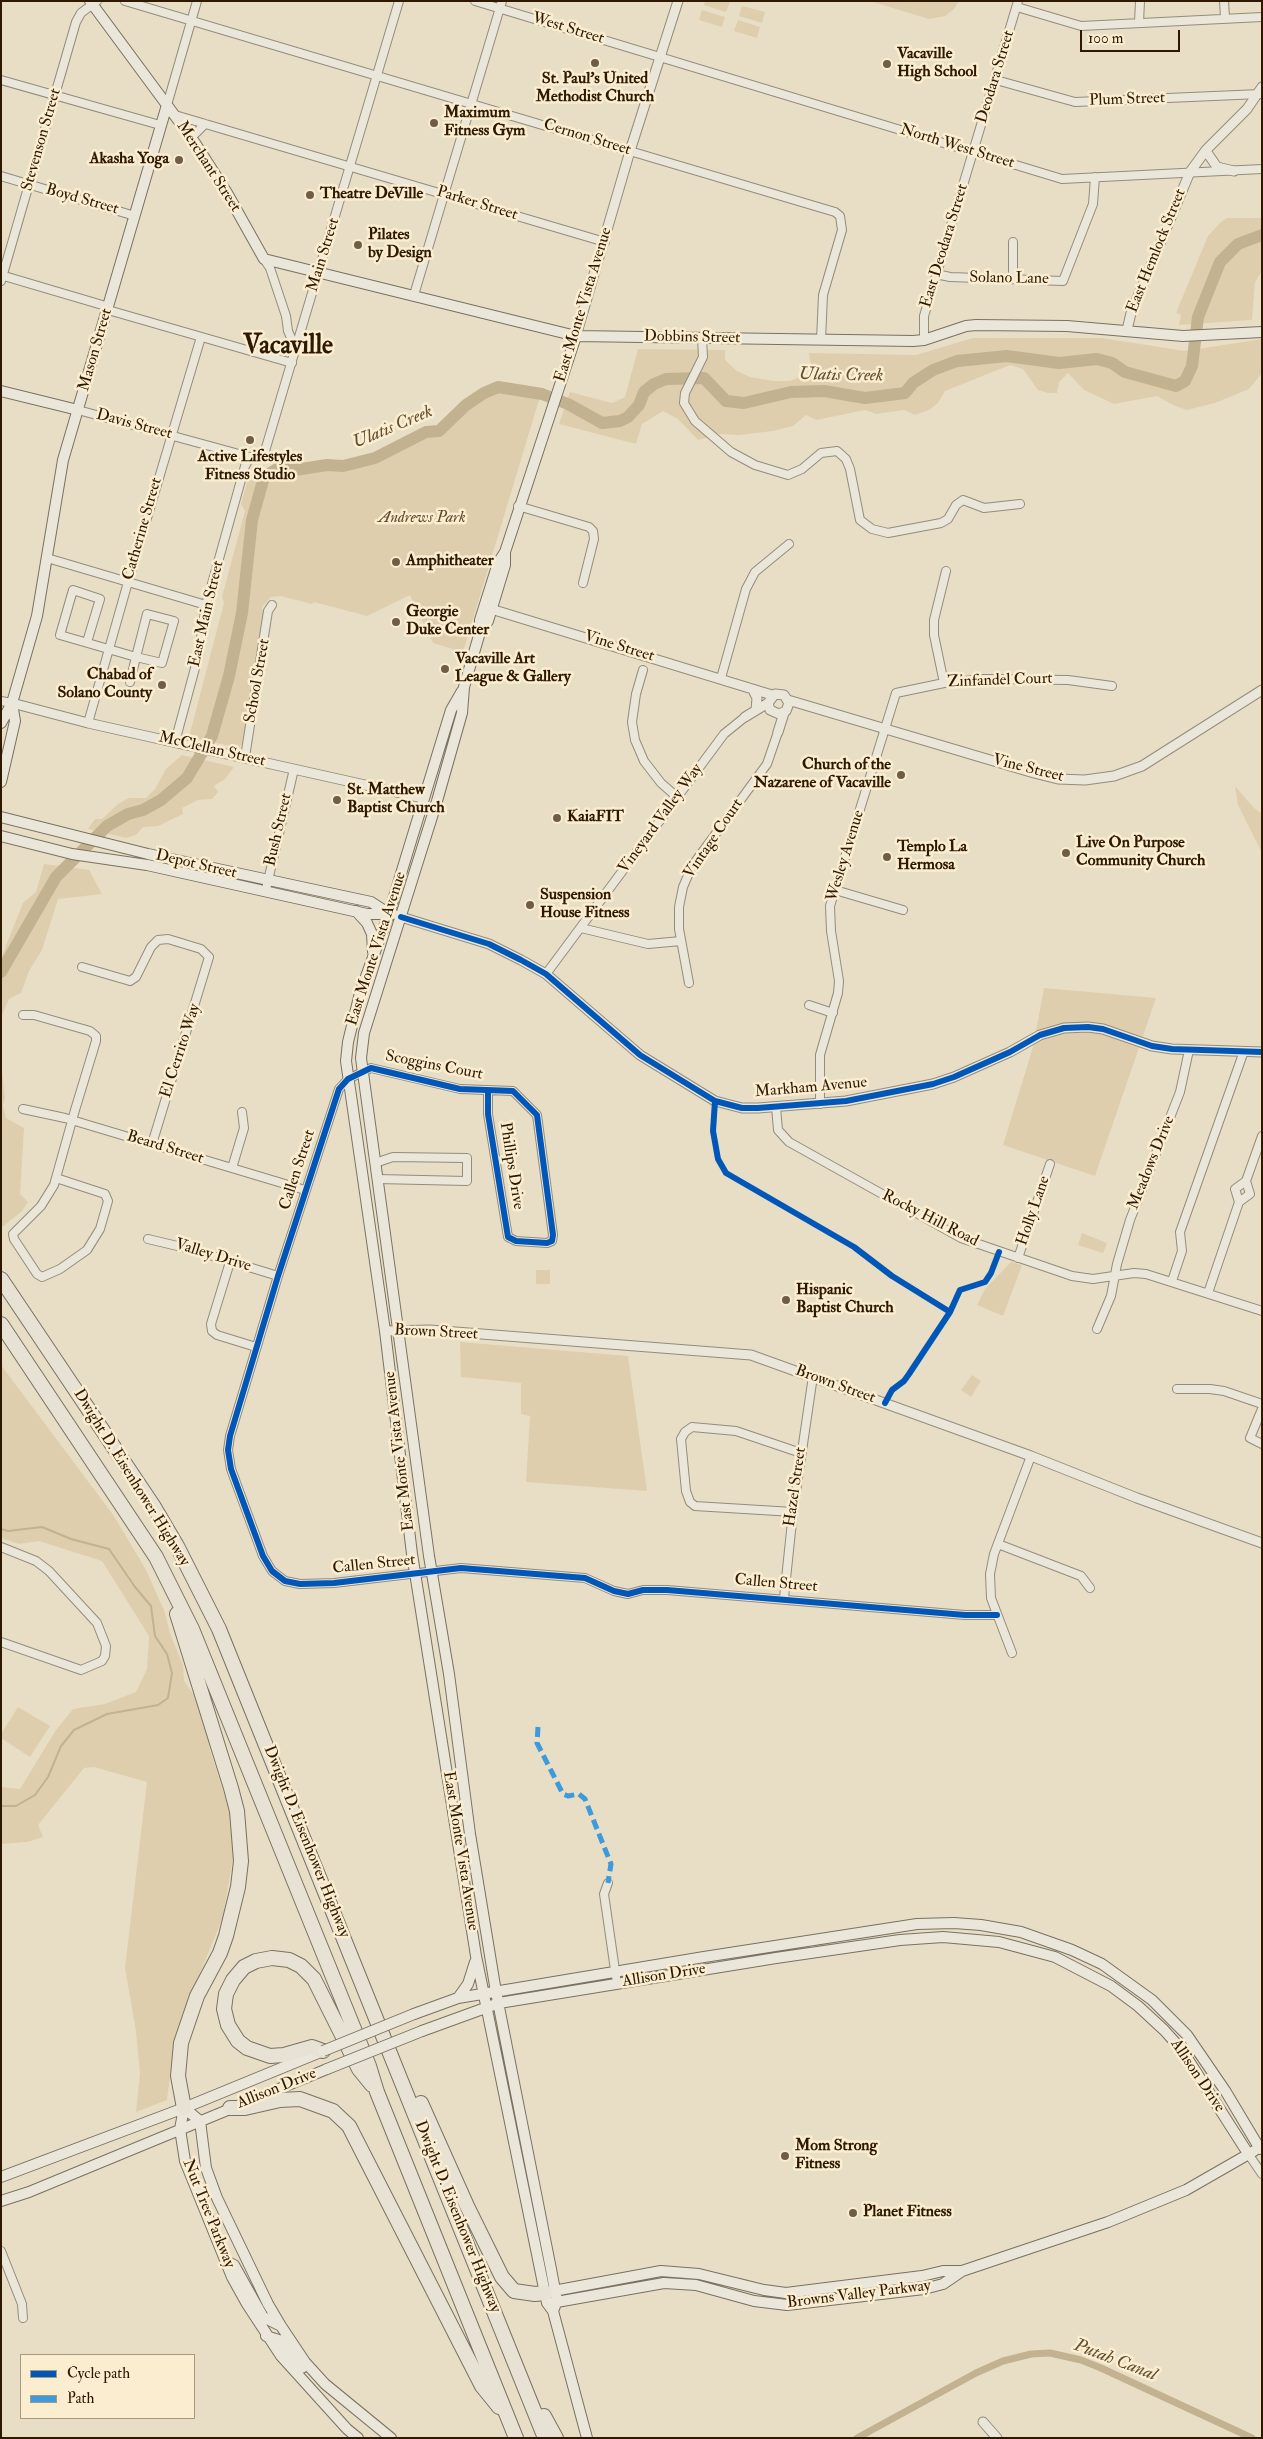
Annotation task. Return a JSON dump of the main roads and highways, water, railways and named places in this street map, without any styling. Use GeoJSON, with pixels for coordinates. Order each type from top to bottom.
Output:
{"type":"FeatureCollection","features":[{"type":"Feature","properties":{"kind":"highway","name":"Dwight D. Eisenhower Highway"},"geometry":{"type":"LineString","coordinates":[[1,1279],[154,1507],[202,1592],[237,1671],[545,2438]]}},
{"type":"Feature","properties":{"kind":"highway","name":"Dwight D. Eisenhower Highway"},"geometry":{"type":"LineString","coordinates":[[1,1324],[156,1557],[192,1628],[369,2066],[377,2092],[516,2438]]}},
{"type":"Feature","properties":{"kind":"highway"},"geometry":{"type":"LineString","coordinates":[[168,1582],[231,1788],[240,1834],[239,1879],[232,1915],[220,1953],[187,2021],[181,2043],[178,2076],[184,2108]]}},
{"type":"Feature","properties":{"kind":"highway"},"geometry":{"type":"LineString","coordinates":[[323,2051],[312,2047],[284,2055],[270,2056],[247,2048],[238,2041],[228,2026],[224,2009],[226,1994],[233,1980],[244,1968],[256,1961],[272,1958],[289,1960],[302,1966],[314,1979],[330,2007],[359,2069],[377,2092]]}},
{"type":"Feature","properties":{"kind":"highway"},"geometry":{"type":"LineString","coordinates":[[401,2079],[421,2104],[466,2206],[502,2277],[514,2290],[535,2294],[551,2300]]}},
{"type":"Feature","properties":{"kind":"highway"},"geometry":{"type":"LineString","coordinates":[[230,2108],[246,2108],[280,2100],[300,2099],[333,2111],[349,2126],[482,2386],[508,2418]]}},
{"type":"Feature","properties":{"kind":"highway"},"geometry":{"type":"LineString","coordinates":[[524,2386],[556,2438]]}},
{"type":"Feature","properties":{"kind":"main road","name":"Merchant Street"},"geometry":{"type":"LineString","coordinates":[[93,2],[191,138],[227,193],[264,259]]}},
{"type":"Feature","properties":{"kind":"main road","name":"Mason Street"},"geometry":{"type":"LineString","coordinates":[[1,723],[6,702],[37,616],[63,460],[167,105]]}},
{"type":"Feature","properties":{"kind":"main road"},"geometry":{"type":"LineString","coordinates":[[157,141],[164,129],[177,119]]}},
{"type":"Feature","properties":{"kind":"main road","name":"Dobbins Street"},"geometry":{"type":"LineString","coordinates":[[264,259],[576,336],[924,340],[966,326],[976,325],[1067,326],[1183,336],[1213,336],[1262,332]]}},
{"type":"Feature","properties":{"kind":"main road","name":"East Monte Vista Avenue"},"geometry":{"type":"LineString","coordinates":[[480,632],[488,621],[505,565],[505,552],[518,506],[576,336]]}},
{"type":"Feature","properties":{"kind":"main road","name":"Davis Street"},"geometry":{"type":"LineString","coordinates":[[1,391],[78,410]]}},
{"type":"Feature","properties":{"kind":"main road","name":"East Monte Vista Avenue"},"geometry":{"type":"LineString","coordinates":[[505,552],[498,563],[480,620],[480,632],[464,688],[462,713],[437,801],[364,1033],[362,1071],[432,1573],[449,1674],[470,1834],[496,1992],[541,2212],[551,2300]]}},
{"type":"Feature","properties":{"kind":"main road","name":"East Monte Vista Avenue"},"geometry":{"type":"LineString","coordinates":[[464,688],[451,710],[389,913],[360,993],[348,1040],[346,1061],[366,1186],[416,1573],[476,1956],[518,2161],[586,2438]]}},
{"type":"Feature","properties":{"kind":"main road","name":"Mason Street"},"geometry":{"type":"LineString","coordinates":[[1,782],[15,721],[6,702]]}},
{"type":"Feature","properties":{"kind":"main road"},"geometry":{"type":"LineString","coordinates":[[451,710],[455,715],[449,738],[452,747]]}},
{"type":"Feature","properties":{"kind":"main road"},"geometry":{"type":"LineString","coordinates":[[436,759],[439,771],[433,795],[437,801]]}},
{"type":"Feature","properties":{"kind":"main road","name":"Depot Street"},"geometry":{"type":"LineString","coordinates":[[1,817],[267,886],[366,914],[389,913]]}},
{"type":"Feature","properties":{"kind":"main road","name":"Depot Street"},"geometry":{"type":"LineString","coordinates":[[1,836],[95,859],[147,865],[371,902],[389,913],[401,917]]}},
{"type":"Feature","properties":{"kind":"main road"},"geometry":{"type":"LineString","coordinates":[[356,911],[367,923],[372,934],[374,954]]}},
{"type":"Feature","properties":{"kind":"main road","name":"Allison Drive"},"geometry":{"type":"LineString","coordinates":[[1,2178],[184,2108],[414,2014],[458,1998],[917,1924],[954,1922],[1021,1932],[1047,1939],[1102,1964],[1152,2000],[1187,2035],[1226,2092],[1261,2149]]}},
{"type":"Feature","properties":{"kind":"main road","name":"Allison Drive"},"geometry":{"type":"LineString","coordinates":[[1,2201],[422,2031],[499,2003],[900,1940],[972,1938],[1027,1948],[1055,1957],[1111,1986],[1158,2024],[1182,2050],[1249,2155]]}},
{"type":"Feature","properties":{"kind":"main road"},"geometry":{"type":"LineString","coordinates":[[458,1998],[473,1974],[476,1956]]}},
{"type":"Feature","properties":{"kind":"main road"},"geometry":{"type":"LineString","coordinates":[[184,2108],[200,2121]]}},
{"type":"Feature","properties":{"kind":"main road","name":"Nut Tree Parkway"},"geometry":{"type":"LineString","coordinates":[[184,2108],[180,2128],[185,2162],[225,2260],[246,2304],[266,2336],[312,2392],[358,2438]]}},
{"type":"Feature","properties":{"kind":"main road"},"geometry":{"type":"LineString","coordinates":[[510,2119],[517,2130],[523,2155],[531,2159]]}},
{"type":"Feature","properties":{"kind":"main road","name":"Nut Tree Parkway"},"geometry":{"type":"LineString","coordinates":[[200,2121],[206,2168],[217,2198],[268,2304],[281,2326],[305,2362],[325,2384],[391,2438]]}},
{"type":"Feature","properties":{"kind":"main road","name":"Browns Valley Parkway"},"geometry":{"type":"LineString","coordinates":[[551,2300],[657,2283],[683,2283],[775,2304],[886,2294],[943,2284],[962,2271],[1108,2222],[1186,2190],[1261,2149]]}},
{"type":"Feature","properties":{"kind":"main road"},"geometry":{"type":"LineString","coordinates":[[518,2161],[524,2163],[527,2169],[533,2199],[541,2212]]}},
{"type":"Feature","properties":{"kind":"main road"},"geometry":{"type":"LineString","coordinates":[[225,2260],[234,2265],[263,2317],[281,2326]]}},
{"type":"Feature","properties":{"kind":"main road","name":"Browns Valley Parkway"},"geometry":{"type":"LineString","coordinates":[[551,2300],[641,2274],[672,2270],[699,2274],[749,2287],[779,2292],[821,2290],[943,2271],[962,2271]]}},
{"type":"Feature","properties":{"kind":"main road"},"geometry":{"type":"LineString","coordinates":[[886,2294],[891,2288],[924,2281],[926,2275]]}},
{"type":"Feature","properties":{"kind":"main road"},"geometry":{"type":"LineString","coordinates":[[826,2300],[830,2293],[860,2289],[873,2282]]}},
{"type":"Feature","properties":{"kind":"main road"},"geometry":{"type":"LineString","coordinates":[[708,2288],[713,2283],[738,2289],[749,2287]]}},
{"type":"Feature","properties":{"kind":"main road"},"geometry":{"type":"LineString","coordinates":[[775,2304],[784,2300],[812,2297],[821,2290],[826,2300]]}},
{"type":"Feature","properties":{"kind":"main road"},"geometry":{"type":"LineString","coordinates":[[266,2336],[279,2340],[312,2380],[325,2384]]}},
{"type":"Feature","properties":{"kind":"waterway","name":"Ulatis Creek"},"geometry":{"type":"LineString","coordinates":[[1,972],[56,877],[107,826],[128,814],[143,810],[161,800],[187,778],[212,736],[229,676],[242,613],[252,520],[264,477],[279,468],[295,470],[327,465],[343,466],[375,458],[426,432],[439,431],[466,405],[484,393],[498,387],[542,394],[568,404],[602,423],[620,421],[628,417],[639,405],[644,392],[654,384],[666,379],[704,378],[726,401],[744,403],[791,392],[824,391],[865,398],[905,393],[913,383],[933,370],[957,361],[1007,356],[1059,363],[1097,359],[1112,363],[1125,372],[1176,386],[1185,381],[1192,366],[1198,317],[1220,262],[1238,244],[1262,235]]}},
{"type":"Feature","properties":{"kind":"waterway","name":"Ulatis Creek"},"geometry":{"type":"LineString","coordinates":[[1,1529],[8,1531],[42,1527],[71,1539],[109,1549],[135,1587],[151,1606],[155,1636],[167,1654],[172,1673],[168,1698],[158,1705],[107,1714],[74,1730],[61,1746],[48,1777],[35,1795],[16,1806],[1,1806]]}},
{"type":"Feature","properties":{"kind":"waterway","name":"Putah Canal"},"geometry":{"type":"LineString","coordinates":[[857,2438],[976,2373],[1003,2361],[1031,2354],[1050,2353],[1081,2360],[1101,2368],[1252,2438]]}},
{"type":"Feature","properties":{"kind":"place","name":"St. Paul's United Methodist Church"},"geometry":{"type":"Point","coordinates":[595,63]}},
{"type":"Feature","properties":{"kind":"place","name":"Vacaville High School"},"geometry":{"type":"Point","coordinates":[887,64]}},
{"type":"Feature","properties":{"kind":"place","name":"Maximum Fitness Gym"},"geometry":{"type":"Point","coordinates":[434,123]}},
{"type":"Feature","properties":{"kind":"place","name":"Akasha Yoga"},"geometry":{"type":"Point","coordinates":[179,160]}},
{"type":"Feature","properties":{"kind":"place","name":"Theatre DeVille"},"geometry":{"type":"Point","coordinates":[310,195]}},
{"type":"Feature","properties":{"kind":"place","name":"Pilates by Design"},"geometry":{"type":"Point","coordinates":[358,245]}},
{"type":"Feature","properties":{"kind":"place","name":"Active Lifestyles Fitness Studio"},"geometry":{"type":"Point","coordinates":[250,440]}},
{"type":"Feature","properties":{"kind":"place","name":"Amphitheater"},"geometry":{"type":"Point","coordinates":[396,562]}},
{"type":"Feature","properties":{"kind":"place","name":"Georgie Duke Center"},"geometry":{"type":"Point","coordinates":[396,622]}},
{"type":"Feature","properties":{"kind":"place","name":"Vacaville Art League & Gallery"},"geometry":{"type":"Point","coordinates":[445,669]}},
{"type":"Feature","properties":{"kind":"place","name":"Chabad of Solano County"},"geometry":{"type":"Point","coordinates":[162,685]}},
{"type":"Feature","properties":{"kind":"place","name":"Church of the Nazarene of Vacaville"},"geometry":{"type":"Point","coordinates":[901,775]}},
{"type":"Feature","properties":{"kind":"place","name":"St. Matthew Baptist Church"},"geometry":{"type":"Point","coordinates":[337,800]}},
{"type":"Feature","properties":{"kind":"place","name":"KaiaFIT"},"geometry":{"type":"Point","coordinates":[557,818]}},
{"type":"Feature","properties":{"kind":"place","name":"Live On Purpose Community Church"},"geometry":{"type":"Point","coordinates":[1066,853]}},
{"type":"Feature","properties":{"kind":"place","name":"Templo La Hermosa"},"geometry":{"type":"Point","coordinates":[887,857]}},
{"type":"Feature","properties":{"kind":"place","name":"Suspension House Fitness"},"geometry":{"type":"Point","coordinates":[530,905]}},
{"type":"Feature","properties":{"kind":"place","name":"Hispanic Baptist Church"},"geometry":{"type":"Point","coordinates":[786,1300]}},
{"type":"Feature","properties":{"kind":"place","name":"Mom Strong Fitness"},"geometry":{"type":"Point","coordinates":[785,2156]}},
{"type":"Feature","properties":{"kind":"place","name":"Planet Fitness"},"geometry":{"type":"Point","coordinates":[853,2213]}},
{"type":"Feature","properties":{"kind":"district","name":"Vacaville"},"geometry":{"type":"Point","coordinates":[288,347]}},
{"type":"Feature","properties":{"kind":"park label","name":"Andrews Park"},"geometry":{"type":"Point","coordinates":[422,519]}}]}
